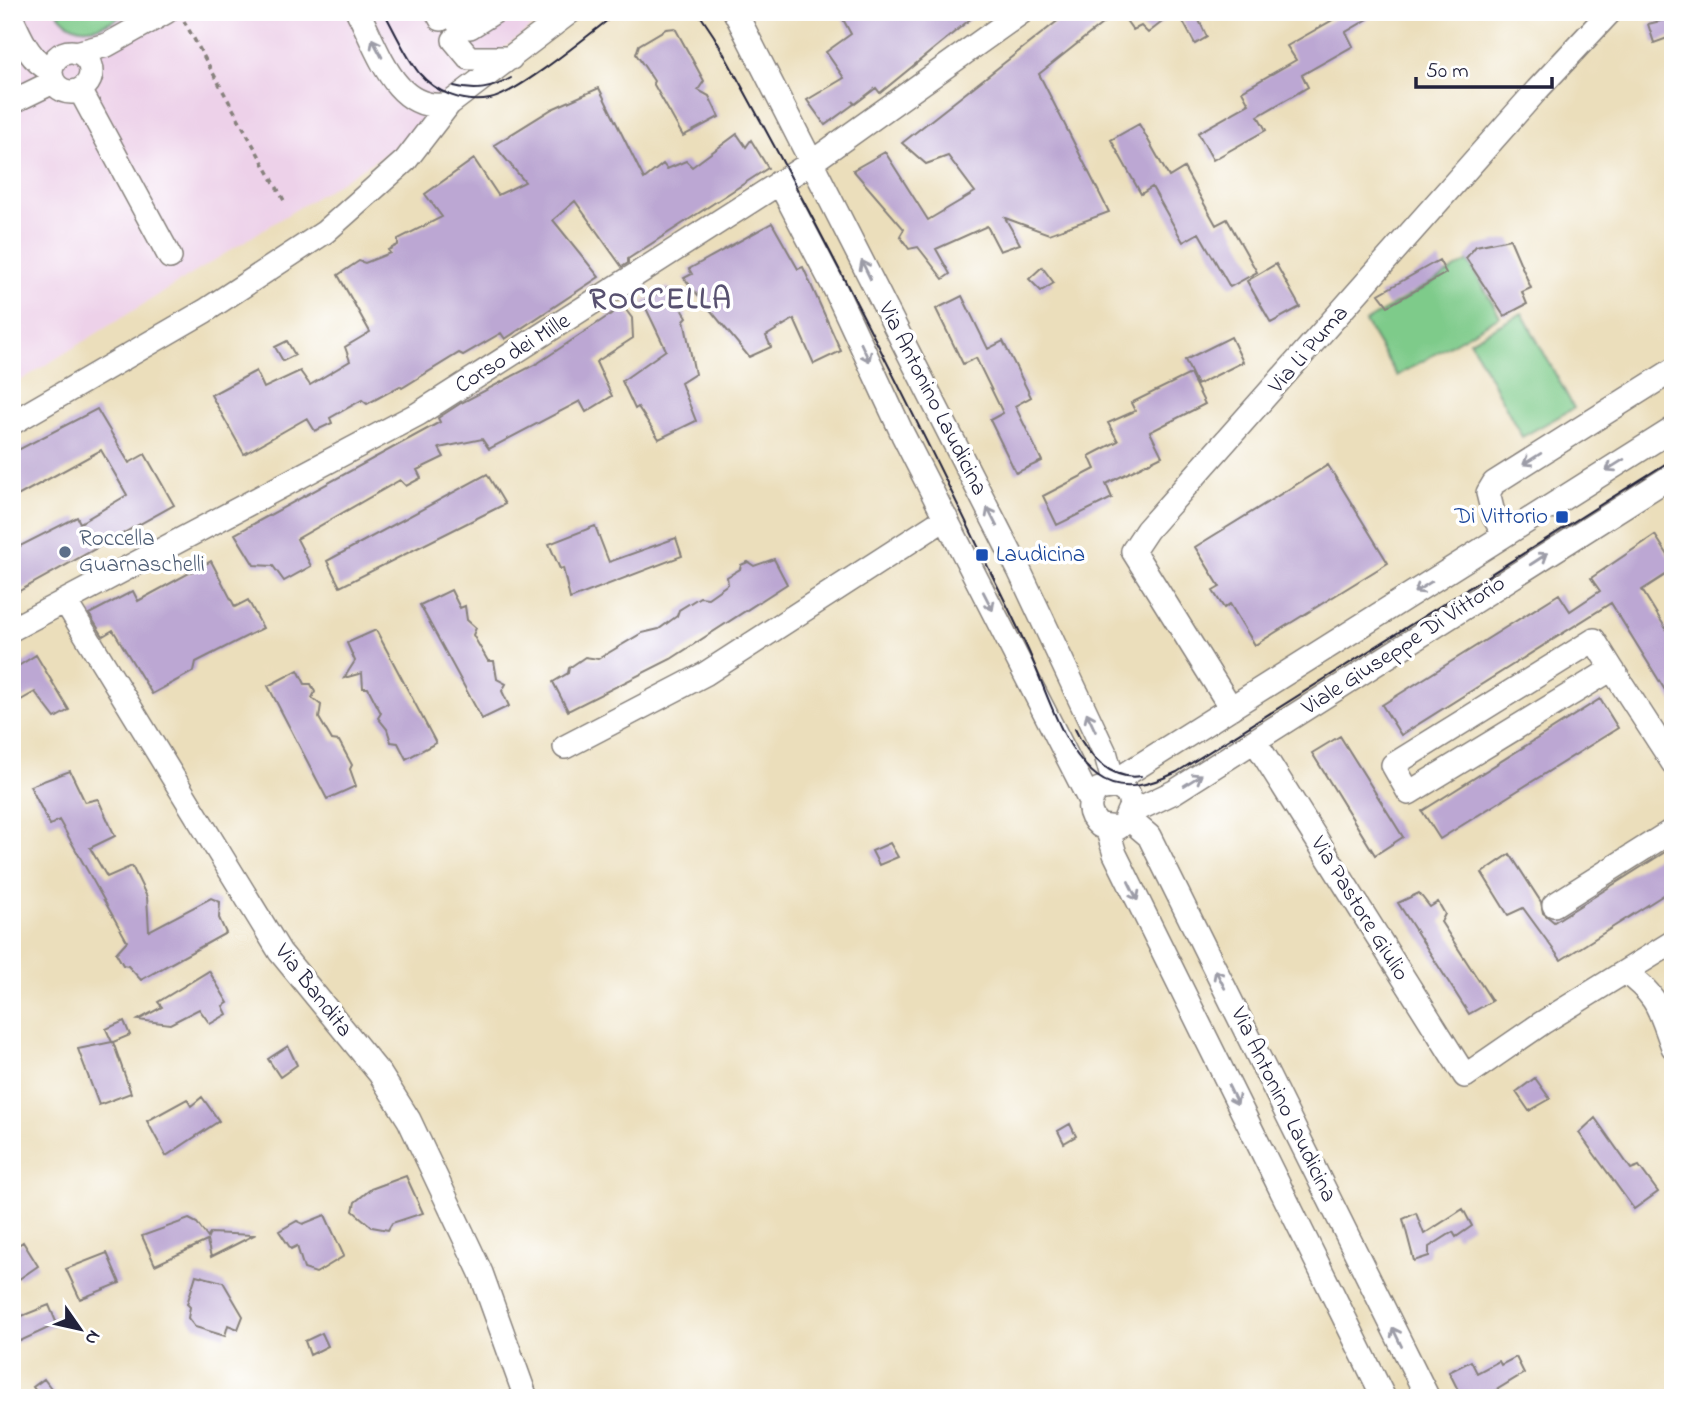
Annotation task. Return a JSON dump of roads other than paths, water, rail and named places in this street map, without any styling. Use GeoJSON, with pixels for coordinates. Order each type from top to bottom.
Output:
{"type":"FeatureCollection","features":[{"type":"Feature","properties":{"kind":"street"},"geometry":{"type":"LineString","coordinates":[[358,12],[396,84],[419,104],[434,107],[449,104]]}},
{"type":"Feature","properties":{"kind":"street"},"geometry":{"type":"LineString","coordinates":[[447,24],[470,27],[494,12]]}},
{"type":"Feature","properties":{"kind":"street"},"geometry":{"type":"LineString","coordinates":[[12,424],[205,312],[325,232],[406,160],[449,104],[570,12]]}},
{"type":"Feature","properties":{"kind":"street","name":"Corso dei Mille"},"geometry":{"type":"LineString","coordinates":[[12,629],[418,414],[813,162],[1021,12]]}},
{"type":"Feature","properties":{"kind":"street","name":"Via Li Puma"},"geometry":{"type":"LineString","coordinates":[[1231,708],[1133,551],[1147,530],[1537,90],[1610,12]]}},
{"type":"Feature","properties":{"kind":"street"},"geometry":{"type":"LineString","coordinates":[[12,102],[52,72],[62,54],[83,60],[107,45],[174,14]]}},
{"type":"Feature","properties":{"kind":"street","name":"Via Antonino Laudicina"},"geometry":{"type":"LineString","coordinates":[[735,14],[1019,569],[1107,755],[1116,786]]}},
{"type":"Feature","properties":{"kind":"street"},"geometry":{"type":"LineString","coordinates":[[12,19],[26,49],[39,64],[52,72],[68,92],[80,90],[89,81],[83,60]]}},
{"type":"Feature","properties":{"kind":"street"},"geometry":{"type":"LineString","coordinates":[[447,24],[469,58],[511,58]]}},
{"type":"Feature","properties":{"kind":"street"},"geometry":{"type":"LineString","coordinates":[[80,90],[170,257]]}},
{"type":"Feature","properties":{"kind":"street","name":"Via Antonino Laudicina"},"geometry":{"type":"LineString","coordinates":[[779,182],[1090,801]]}},
{"type":"Feature","properties":{"kind":"street"},"geometry":{"type":"LineString","coordinates":[[1505,535],[1494,517],[1488,493],[1494,483],[1673,370]]}},
{"type":"Feature","properties":{"kind":"street","name":"Viale Giuseppe Di Vittorio"},"geometry":{"type":"LineString","coordinates":[[1116,786],[1123,776],[1673,429]]}},
{"type":"Feature","properties":{"kind":"street","name":"Viale Giuseppe Di Vittorio"},"geometry":{"type":"LineString","coordinates":[[1123,820],[1174,792],[1673,475]]}},
{"type":"Feature","properties":{"kind":"street"},"geometry":{"type":"LineString","coordinates":[[565,747],[705,674],[946,518]]}},
{"type":"Feature","properties":{"kind":"street","name":"Via Bandita"},"geometry":{"type":"LineString","coordinates":[[65,601],[280,952],[380,1074],[409,1120],[481,1273],[526,1398]]}},
{"type":"Feature","properties":{"kind":"street"},"geometry":{"type":"LineString","coordinates":[[1612,669],[1409,793],[1393,765],[1594,640],[1673,762]]}},
{"type":"Feature","properties":{"kind":"street","name":"Via Pastore Giulio"},"geometry":{"type":"LineString","coordinates":[[1255,741],[1465,1076],[1542,1023],[1625,972]]}},
{"type":"Feature","properties":{"kind":"street"},"geometry":{"type":"LineString","coordinates":[[1116,786],[1129,795],[1123,820],[1092,817],[1090,801],[1099,789],[1116,786]]}},
{"type":"Feature","properties":{"kind":"street","name":"Via Antonino Laudicina"},"geometry":{"type":"LineString","coordinates":[[1384,1398],[1115,854],[1123,820],[1149,836],[1428,1398]]}},
{"type":"Feature","properties":{"kind":"street"},"geometry":{"type":"LineString","coordinates":[[1555,905],[1673,830]]}},
{"type":"Feature","properties":{"kind":"street"},"geometry":{"type":"LineString","coordinates":[[1673,942],[1625,972],[1645,986],[1658,1003],[1673,1047]]}},
{"type":"Feature","properties":{"kind":"tram line"},"geometry":{"type":"LineString","coordinates":[[384,12],[419,73],[442,91],[470,100],[490,99],[518,86],[618,12]]}},
{"type":"Feature","properties":{"kind":"tram line"},"geometry":{"type":"LineString","coordinates":[[698,12],[786,167],[889,366],[1014,620],[1065,735],[1085,765],[1107,782],[1137,786],[1177,772],[1673,459]]}},
{"type":"Feature","properties":{"kind":"tram line"},"geometry":{"type":"LineString","coordinates":[[454,86],[483,88],[511,78]]}},
{"type":"Feature","properties":{"kind":"tram line"},"geometry":{"type":"LineString","coordinates":[[1075,729],[1086,748],[1101,764],[1120,774],[1141,776]]}},
{"type":"Feature","properties":{"kind":"place","name":"Di Vittorio"},"geometry":{"type":"Point","coordinates":[1562,517]}},
{"type":"Feature","properties":{"kind":"place","name":"Roccella Guarnaschelli"},"geometry":{"type":"Point","coordinates":[65,552]}},
{"type":"Feature","properties":{"kind":"place","name":"Laudicina"},"geometry":{"type":"Point","coordinates":[982,555]}},
{"type":"Feature","properties":{"kind":"district","name":"ROCCELLA"},"geometry":{"type":"Point","coordinates":[661,301]}}]}
